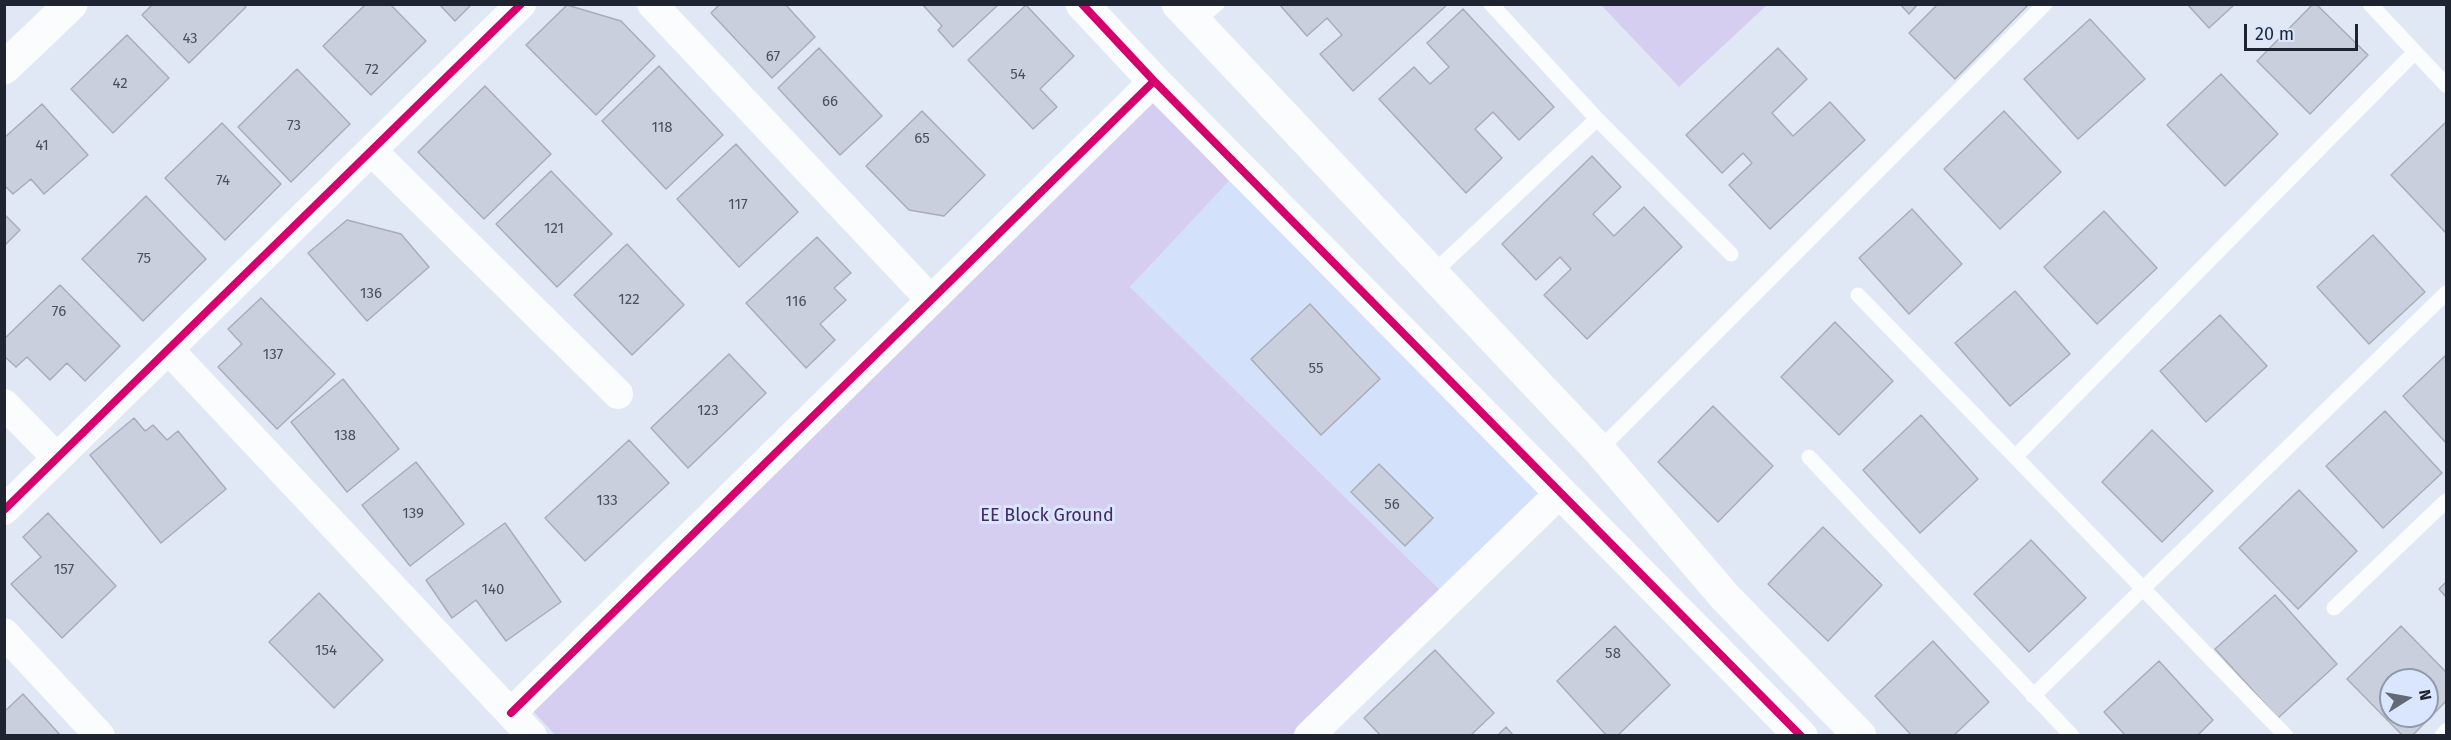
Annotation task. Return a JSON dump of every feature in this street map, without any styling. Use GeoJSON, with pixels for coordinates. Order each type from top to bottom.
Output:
{"type":"FeatureCollection","features":[{"type":"Feature","properties":{"kind":"street"},"geometry":{"type":"LineString","coordinates":[[4,68],[71,4]]}},
{"type":"Feature","properties":{"kind":"street"},"geometry":{"type":"LineString","coordinates":[[4,510],[521,4]]}},
{"type":"Feature","properties":{"kind":"street"},"geometry":{"type":"LineString","coordinates":[[652,4],[932,300]]}},
{"type":"Feature","properties":{"kind":"street"},"geometry":{"type":"LineString","coordinates":[[1082,4],[1154,81],[1801,735]]}},
{"type":"Feature","properties":{"kind":"street"},"geometry":{"type":"LineString","coordinates":[[1196,11],[1433,273],[1599,450],[1726,598],[1860,735]]}},
{"type":"Feature","properties":{"kind":"street"},"geometry":{"type":"LineString","coordinates":[[511,713],[1154,81]]}},
{"type":"Feature","properties":{"kind":"street"},"geometry":{"type":"LineString","coordinates":[[372,151],[618,394]]}},
{"type":"Feature","properties":{"kind":"street"},"geometry":{"type":"LineString","coordinates":[[169,350],[532,735]]}},
{"type":"Feature","properties":{"kind":"street"},"geometry":{"type":"LineString","coordinates":[[4,404],[57,458]]}},
{"type":"Feature","properties":{"kind":"street"},"geometry":{"type":"LineString","coordinates":[[1316,733],[1560,493]]}},
{"type":"Feature","properties":{"kind":"street"},"geometry":{"type":"LineString","coordinates":[[1694,629],[1726,598]]}},
{"type":"Feature","properties":{"kind":"street"},"geometry":{"type":"LineString","coordinates":[[4,633],[100,735]]}},
{"type":"Feature","properties":{"kind":"lane"},"geometry":{"type":"LineString","coordinates":[[1491,4],[1597,120],[1731,254]]}},
{"type":"Feature","properties":{"kind":"lane"},"geometry":{"type":"LineString","coordinates":[[1599,450],[2045,4]]}},
{"type":"Feature","properties":{"kind":"lane"},"geometry":{"type":"LineString","coordinates":[[2370,4],[2446,85]]}},
{"type":"Feature","properties":{"kind":"lane"},"geometry":{"type":"LineString","coordinates":[[2015,457],[2414,53]]}},
{"type":"Feature","properties":{"kind":"lane"},"geometry":{"type":"LineString","coordinates":[[1433,273],[1597,120]]}},
{"type":"Feature","properties":{"kind":"lane"},"geometry":{"type":"LineString","coordinates":[[2033,696],[2446,293]]}},
{"type":"Feature","properties":{"kind":"lane"},"geometry":{"type":"LineString","coordinates":[[1858,295],[2141,589],[2286,735]]}},
{"type":"Feature","properties":{"kind":"lane"},"geometry":{"type":"LineString","coordinates":[[1809,457],[2072,735]]}},
{"type":"Feature","properties":{"kind":"lane"},"geometry":{"type":"LineString","coordinates":[[2334,608],[2446,501]]}},
{"type":"Feature","properties":{"kind":"lane"},"geometry":{"type":"LineString","coordinates":[[2442,735],[2446,731]]}},
{"type":"Feature","properties":{"kind":"shaded area"},"geometry":{"type":"Polygon","coordinates":[[[1229,181],[1541,491],[1440,590],[1130,287],[1229,181]]]}},
{"type":"Feature","properties":{"kind":"green space"},"geometry":{"type":"Polygon","coordinates":[[[1601,5],[1767,5],[1679,87],[1601,5]]]}},
{"type":"Feature","properties":{"kind":"green space","name":"EE Block Ground"},"geometry":{"type":"Polygon","coordinates":[[[1153,102],[1229,181],[1130,287],[1440,590],[1292,735],[556,736],[532,710],[1153,102]]]}},
{"type":"Feature","properties":{"kind":"building"},"geometry":{"type":"Polygon","coordinates":[[[153,4],[243,4],[246,7],[189,63],[142,15],[153,4]]]}},
{"type":"Feature","properties":{"kind":"building"},"geometry":{"type":"Polygon","coordinates":[[[366,4],[390,4],[426,41],[371,95],[323,46],[366,4]]]}},
{"type":"Feature","properties":{"kind":"building"},"geometry":{"type":"Polygon","coordinates":[[[439,4],[472,4],[455,21],[439,4]]]}},
{"type":"Feature","properties":{"kind":"building"},"geometry":{"type":"Polygon","coordinates":[[[720,4],[785,4],[815,37],[772,78],[711,13],[720,4]]]}},
{"type":"Feature","properties":{"kind":"building"},"geometry":{"type":"Polygon","coordinates":[[[922,4],[999,4],[953,47],[938,30],[942,26],[922,4]]]}},
{"type":"Feature","properties":{"kind":"building"},"geometry":{"type":"Polygon","coordinates":[[[1279,4],[1448,4],[1353,91],[1320,54],[1342,35],[1327,18],[1307,36],[1279,4]]]}},
{"type":"Feature","properties":{"kind":"building"},"geometry":{"type":"Polygon","coordinates":[[[1900,4],[1918,4],[1909,14],[1900,4]]]}},
{"type":"Feature","properties":{"kind":"building"},"geometry":{"type":"Polygon","coordinates":[[[1938,4],[2029,4],[1955,79],[1909,33],[1938,4]]]}},
{"type":"Feature","properties":{"kind":"building"},"geometry":{"type":"Polygon","coordinates":[[[2187,4],[2235,4],[2209,28],[2187,4]]]}},
{"type":"Feature","properties":{"kind":"building"},"geometry":{"type":"Polygon","coordinates":[[[2313,4],[2316,4],[2368,55],[2310,114],[2257,61],[2313,4]]]}},
{"type":"Feature","properties":{"kind":"building"},"geometry":{"type":"Polygon","coordinates":[[[567,5],[621,21],[655,56],[596,115],[526,45],[567,5]]]}},
{"type":"Feature","properties":{"kind":"building"},"geometry":{"type":"Polygon","coordinates":[[[1026,5],[1074,56],[1040,89],[1057,107],[1033,129],[968,60],[1026,5]]]}},
{"type":"Feature","properties":{"kind":"building"},"geometry":{"type":"Polygon","coordinates":[[[1463,9],[1554,107],[1519,140],[1493,112],[1475,129],[1502,158],[1466,193],[1379,99],[1414,67],[1430,84],[1449,67],[1427,43],[1463,9]]]}},
{"type":"Feature","properties":{"kind":"building"},"geometry":{"type":"Polygon","coordinates":[[[2090,19],[2145,79],[2078,139],[2024,79],[2090,19]]]}},
{"type":"Feature","properties":{"kind":"building"},"geometry":{"type":"Polygon","coordinates":[[[127,35],[169,78],[113,133],[71,89],[127,35]]]}},
{"type":"Feature","properties":{"kind":"building"},"geometry":{"type":"Polygon","coordinates":[[[819,48],[882,116],[840,155],[778,88],[819,48]]]}},
{"type":"Feature","properties":{"kind":"building"},"geometry":{"type":"Polygon","coordinates":[[[1778,48],[1807,79],[1772,113],[1793,136],[1830,102],[1865,140],[1770,229],[1729,185],[1752,163],[1743,153],[1722,173],[1686,135],[1778,48]]]}},
{"type":"Feature","properties":{"kind":"building"},"geometry":{"type":"Polygon","coordinates":[[[659,66],[723,135],[666,189],[602,121],[659,66]]]}},
{"type":"Feature","properties":{"kind":"building"},"geometry":{"type":"Polygon","coordinates":[[[297,69],[350,124],[291,182],[238,127],[297,69]]]}},
{"type":"Feature","properties":{"kind":"building"},"geometry":{"type":"Polygon","coordinates":[[[2221,74],[2278,134],[2225,186],[2167,125],[2221,74]]]}},
{"type":"Feature","properties":{"kind":"building"},"geometry":{"type":"Polygon","coordinates":[[[485,86],[551,154],[484,219],[418,152],[485,86]]]}},
{"type":"Feature","properties":{"kind":"building"},"geometry":{"type":"Polygon","coordinates":[[[42,104],[88,155],[44,194],[31,179],[13,194],[4,185],[4,138],[42,104]]]}},
{"type":"Feature","properties":{"kind":"building"},"geometry":{"type":"Polygon","coordinates":[[[922,111],[985,175],[944,216],[909,210],[866,166],[922,111]]]}},
{"type":"Feature","properties":{"kind":"building"},"geometry":{"type":"Polygon","coordinates":[[[2004,111],[2061,172],[2000,229],[1944,169],[2004,111]]]}},
{"type":"Feature","properties":{"kind":"building"},"geometry":{"type":"Polygon","coordinates":[[[2446,122],[2446,231],[2445,232],[2391,175],[2446,122]]]}},
{"type":"Feature","properties":{"kind":"building"},"geometry":{"type":"Polygon","coordinates":[[[222,123],[281,184],[225,240],[165,178],[222,123]]]}},
{"type":"Feature","properties":{"kind":"building"},"geometry":{"type":"Polygon","coordinates":[[[736,144],[798,212],[739,267],[677,199],[736,144]]]}},
{"type":"Feature","properties":{"kind":"building"},"geometry":{"type":"Polygon","coordinates":[[[1592,156],[1621,187],[1593,214],[1614,236],[1644,207],[1682,247],[1587,339],[1544,295],[1571,269],[1560,257],[1536,280],[1502,244],[1592,156]]]}},
{"type":"Feature","properties":{"kind":"building"},"geometry":{"type":"Polygon","coordinates":[[[551,171],[612,234],[557,287],[496,224],[551,171]]]}},
{"type":"Feature","properties":{"kind":"building"},"geometry":{"type":"Polygon","coordinates":[[[146,196],[206,259],[143,321],[82,259],[146,196]]]}},
{"type":"Feature","properties":{"kind":"building"},"geometry":{"type":"Polygon","coordinates":[[[1912,209],[1962,264],[1909,314],[1859,258],[1912,209]]]}},
{"type":"Feature","properties":{"kind":"building"},"geometry":{"type":"Polygon","coordinates":[[[2104,211],[2157,268],[2097,324],[2044,267],[2104,211]]]}},
{"type":"Feature","properties":{"kind":"building"},"geometry":{"type":"Polygon","coordinates":[[[4,214],[20,230],[4,246],[4,214]]]}},
{"type":"Feature","properties":{"kind":"building"},"geometry":{"type":"Polygon","coordinates":[[[347,220],[401,234],[429,267],[367,321],[308,253],[347,220]]]}},
{"type":"Feature","properties":{"kind":"building"},"geometry":{"type":"Polygon","coordinates":[[[2373,235],[2425,292],[2369,344],[2317,287],[2373,235]]]}},
{"type":"Feature","properties":{"kind":"building"},"geometry":{"type":"Polygon","coordinates":[[[817,237],[851,273],[834,288],[846,300],[820,324],[835,340],[806,368],[746,303],[817,237]]]}},
{"type":"Feature","properties":{"kind":"building"},"geometry":{"type":"Polygon","coordinates":[[[627,244],[684,305],[632,355],[574,295],[627,244]]]}},
{"type":"Feature","properties":{"kind":"building"},"geometry":{"type":"Polygon","coordinates":[[[60,285],[120,346],[85,381],[67,363],[50,380],[27,357],[16,367],[4,356],[4,339],[60,285]]]}},
{"type":"Feature","properties":{"kind":"building"},"geometry":{"type":"Polygon","coordinates":[[[2015,291],[2070,354],[2010,406],[1955,343],[2015,291]]]}},
{"type":"Feature","properties":{"kind":"building"},"geometry":{"type":"Polygon","coordinates":[[[261,298],[335,374],[277,429],[218,367],[242,344],[228,329],[261,298]]]}},
{"type":"Feature","properties":{"kind":"building"},"geometry":{"type":"Polygon","coordinates":[[[1310,304],[1380,379],[1321,435],[1251,359],[1310,304]]]}},
{"type":"Feature","properties":{"kind":"building"},"geometry":{"type":"Polygon","coordinates":[[[2220,315],[2267,366],[2206,422],[2160,371],[2220,315]]]}},
{"type":"Feature","properties":{"kind":"building"},"geometry":{"type":"Polygon","coordinates":[[[1835,322],[1893,381],[1839,435],[1781,377],[1835,322]]]}},
{"type":"Feature","properties":{"kind":"building"},"geometry":{"type":"Polygon","coordinates":[[[729,354],[766,393],[688,468],[651,428],[729,354]]]}},
{"type":"Feature","properties":{"kind":"building"},"geometry":{"type":"Polygon","coordinates":[[[2446,355],[2446,443],[2403,396],[2446,355]]]}},
{"type":"Feature","properties":{"kind":"building"},"geometry":{"type":"Polygon","coordinates":[[[343,379],[399,449],[347,492],[291,422],[343,379]]]}},
{"type":"Feature","properties":{"kind":"building"},"geometry":{"type":"Polygon","coordinates":[[[1713,406],[1773,466],[1718,522],[1658,462],[1713,406]]]}},
{"type":"Feature","properties":{"kind":"building"},"geometry":{"type":"Polygon","coordinates":[[[2385,411],[2442,473],[2383,528],[2326,466],[2385,411]]]}},
{"type":"Feature","properties":{"kind":"building"},"geometry":{"type":"Polygon","coordinates":[[[1921,415],[1978,479],[1920,533],[1863,470],[1921,415]]]}},
{"type":"Feature","properties":{"kind":"building"},"geometry":{"type":"Polygon","coordinates":[[[134,418],[145,431],[153,425],[167,440],[178,431],[226,489],[161,543],[90,455],[134,418]]]}},
{"type":"Feature","properties":{"kind":"building"},"geometry":{"type":"Polygon","coordinates":[[[2152,430],[2213,491],[2162,542],[2102,482],[2152,430]]]}},
{"type":"Feature","properties":{"kind":"building"},"geometry":{"type":"Polygon","coordinates":[[[629,440],[669,483],[585,561],[545,518],[629,440]]]}},
{"type":"Feature","properties":{"kind":"building"},"geometry":{"type":"Polygon","coordinates":[[[416,462],[464,524],[410,566],[362,505],[416,462]]]}},
{"type":"Feature","properties":{"kind":"building"},"geometry":{"type":"Polygon","coordinates":[[[1379,464],[1433,518],[1405,546],[1351,492],[1379,464]]]}},
{"type":"Feature","properties":{"kind":"building"},"geometry":{"type":"Polygon","coordinates":[[[2299,490],[2357,551],[2298,609],[2239,548],[2299,490]]]}},
{"type":"Feature","properties":{"kind":"building"},"geometry":{"type":"Polygon","coordinates":[[[48,513],[116,586],[62,638],[11,584],[41,557],[23,537],[48,513]]]}},
{"type":"Feature","properties":{"kind":"building"},"geometry":{"type":"Polygon","coordinates":[[[505,523],[561,602],[506,641],[476,600],[452,618],[426,580],[505,523]]]}},
{"type":"Feature","properties":{"kind":"building"},"geometry":{"type":"Polygon","coordinates":[[[1823,527],[1882,585],[1828,641],[1768,584],[1823,527]]]}},
{"type":"Feature","properties":{"kind":"building"},"geometry":{"type":"Polygon","coordinates":[[[2031,540],[2086,598],[2029,652],[1974,594],[2031,540]]]}},
{"type":"Feature","properties":{"kind":"building"},"geometry":{"type":"Polygon","coordinates":[[[2446,582],[2446,597],[2439,589],[2446,582]]]}},
{"type":"Feature","properties":{"kind":"building"},"geometry":{"type":"Polygon","coordinates":[[[319,593],[383,660],[334,708],[269,642],[319,593]]]}},
{"type":"Feature","properties":{"kind":"building"},"geometry":{"type":"Polygon","coordinates":[[[2275,595],[2337,664],[2278,718],[2215,649],[2275,595]]]}},
{"type":"Feature","properties":{"kind":"building"},"geometry":{"type":"Polygon","coordinates":[[[1615,626],[1670,685],[1617,736],[1607,736],[1557,681],[1615,626]]]}},
{"type":"Feature","properties":{"kind":"building"},"geometry":{"type":"Polygon","coordinates":[[[2401,626],[2446,672],[2446,701],[2439,708],[2439,668],[2379,668],[2379,712],[2347,679],[2401,626]]]}},
{"type":"Feature","properties":{"kind":"building"},"geometry":{"type":"Polygon","coordinates":[[[1933,641],[1989,702],[1953,736],[1912,736],[1875,696],[1933,641]]]}},
{"type":"Feature","properties":{"kind":"building"},"geometry":{"type":"Polygon","coordinates":[[[1435,650],[1494,713],[1470,736],[1381,736],[1364,718],[1435,650]]]}},
{"type":"Feature","properties":{"kind":"building"},"geometry":{"type":"Polygon","coordinates":[[[2159,661],[2213,720],[2197,736],[2126,736],[2104,712],[2159,661]]]}},
{"type":"Feature","properties":{"kind":"building"},"geometry":{"type":"Polygon","coordinates":[[[23,694],[61,736],[4,736],[4,712],[23,694]]]}},
{"type":"Feature","properties":{"kind":"building"},"geometry":{"type":"Polygon","coordinates":[[[1506,727],[1514,736],[1497,736],[1506,727]]]}},
{"type":"Feature","properties":{"kind":"building"},"geometry":{"type":"Polygon","coordinates":[[[2395,728],[2420,728],[2412,736],[2403,736],[2395,728]]]}},
{"type":"Feature","properties":{"kind":"cycle path"},"geometry":{"type":"LineString","coordinates":[[4,510],[521,4]]}},
{"type":"Feature","properties":{"kind":"cycle path"},"geometry":{"type":"LineString","coordinates":[[1082,4],[1154,81],[1801,736]]}},
{"type":"Feature","properties":{"kind":"cycle path"},"geometry":{"type":"LineString","coordinates":[[511,713],[1154,81]]}}]}
